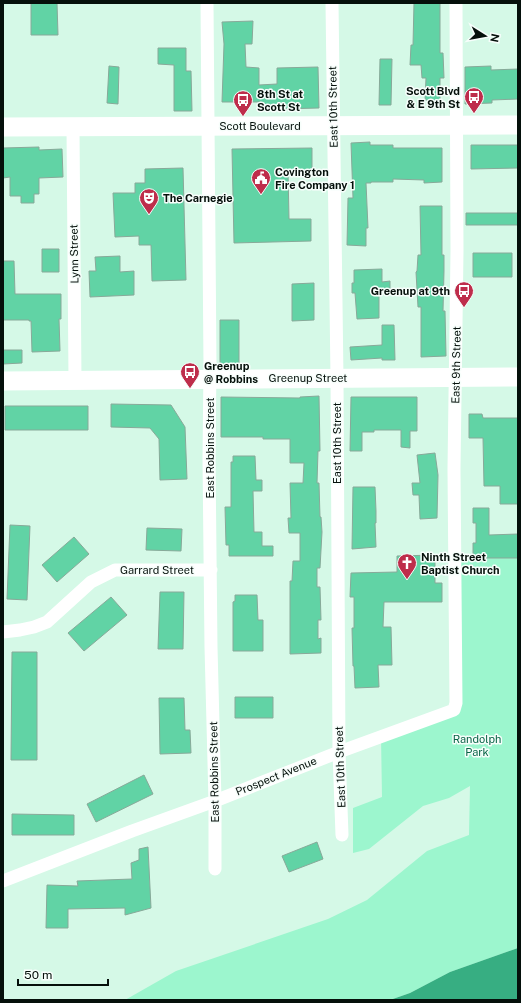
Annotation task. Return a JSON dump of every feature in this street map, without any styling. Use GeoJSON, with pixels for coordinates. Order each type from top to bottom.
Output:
{"type":"FeatureCollection","features":[{"type":"Feature","properties":{"kind":"main road","name":"Scott Boulevard"},"geometry":{"type":"LineString","coordinates":[[3,127],[73,128],[518,125]]}},
{"type":"Feature","properties":{"kind":"main road","name":"Greenup Street"},"geometry":{"type":"LineString","coordinates":[[3,381],[518,377]]}},
{"type":"Feature","properties":{"kind":"street","name":"East Robbins Street"},"geometry":{"type":"LineString","coordinates":[[207,3],[211,647],[215,801],[215,869]]}},
{"type":"Feature","properties":{"kind":"street","name":"East 10th Street"},"geometry":{"type":"LineString","coordinates":[[332,3],[339,752],[342,835]]}},
{"type":"Feature","properties":{"kind":"street","name":"East 9th Street"},"geometry":{"type":"LineString","coordinates":[[456,3],[456,377],[454,469],[456,703]]}},
{"type":"Feature","properties":{"kind":"street","name":"Lynn Street"},"geometry":{"type":"LineString","coordinates":[[73,128],[76,380]]}},
{"type":"Feature","properties":{"kind":"street","name":"Garrard Street"},"geometry":{"type":"LineString","coordinates":[[3,632],[34,627],[47,622],[91,582],[115,570],[211,570]]}},
{"type":"Feature","properties":{"kind":"street","name":"Prospect Avenue"},"geometry":{"type":"LineString","coordinates":[[3,881],[132,830],[215,801],[339,752],[454,710],[456,703]]}},
{"type":"Feature","properties":{"kind":"green space","name":"Randolph Park"},"geometry":{"type":"Polygon","coordinates":[[[455,557],[518,558],[518,948],[450,972],[410,993],[390,1000],[125,1000],[176,971],[328,919],[367,900],[427,851],[469,835],[470,786],[449,798],[423,806],[369,849],[353,853],[353,808],[382,797],[381,736],[454,710],[455,557]]]}},
{"type":"Feature","properties":{"kind":"shaded area"},"geometry":{"type":"Polygon","coordinates":[[[518,948],[518,1000],[390,1000],[410,993],[450,972],[518,948]]]}},
{"type":"Feature","properties":{"kind":"building"},"geometry":{"type":"Polygon","coordinates":[[[31,3],[57,3],[58,35],[31,35],[31,3]]]}},
{"type":"Feature","properties":{"kind":"building"},"geometry":{"type":"Polygon","coordinates":[[[414,3],[440,3],[440,53],[443,53],[444,78],[440,78],[440,101],[425,100],[426,78],[422,78],[421,65],[410,65],[411,45],[413,45],[414,3]]]}},
{"type":"Feature","properties":{"kind":"building"},"geometry":{"type":"Polygon","coordinates":[[[253,21],[252,44],[245,44],[246,67],[259,68],[259,85],[277,84],[277,68],[318,67],[319,108],[278,109],[277,105],[262,105],[262,102],[222,102],[224,44],[222,22],[253,21]]]}},
{"type":"Feature","properties":{"kind":"building"},"geometry":{"type":"Polygon","coordinates":[[[158,48],[186,48],[186,71],[191,71],[192,111],[174,111],[174,65],[158,64],[158,48]]]}},
{"type":"Feature","properties":{"kind":"building"},"geometry":{"type":"Polygon","coordinates":[[[380,59],[392,59],[391,105],[379,105],[380,59]]]}},
{"type":"Feature","properties":{"kind":"building"},"geometry":{"type":"Polygon","coordinates":[[[109,66],[119,67],[118,104],[107,103],[109,66]]]}},
{"type":"Feature","properties":{"kind":"building"},"geometry":{"type":"Polygon","coordinates":[[[491,66],[491,70],[518,69],[518,99],[492,100],[492,103],[465,104],[465,67],[491,66]]]}},
{"type":"Feature","properties":{"kind":"building"},"geometry":{"type":"Polygon","coordinates":[[[370,142],[370,145],[393,145],[393,148],[442,148],[442,182],[424,183],[424,180],[393,179],[393,182],[366,183],[368,228],[366,228],[366,246],[347,245],[348,198],[353,198],[351,143],[370,142]]]}},
{"type":"Feature","properties":{"kind":"building"},"geometry":{"type":"Polygon","coordinates":[[[471,145],[518,145],[518,168],[471,169],[471,145]]]}},
{"type":"Feature","properties":{"kind":"building"},"geometry":{"type":"Polygon","coordinates":[[[39,147],[39,150],[62,149],[63,177],[39,178],[39,194],[34,194],[34,203],[21,203],[21,196],[10,196],[10,177],[3,178],[3,148],[39,147]]]}},
{"type":"Feature","properties":{"kind":"building","name":"Covington Fire Company 1"},"geometry":{"type":"Polygon","coordinates":[[[312,148],[312,171],[288,171],[289,219],[311,219],[311,241],[234,243],[232,149],[312,148]]]}},
{"type":"Feature","properties":{"kind":"building","name":"The Carnegie"},"geometry":{"type":"Polygon","coordinates":[[[183,168],[186,280],[152,281],[151,245],[139,245],[139,236],[115,237],[113,193],[135,193],[135,183],[145,183],[145,169],[183,168]]]}},
{"type":"Feature","properties":{"kind":"building"},"geometry":{"type":"Polygon","coordinates":[[[420,206],[442,206],[442,255],[444,255],[443,311],[445,311],[446,356],[421,357],[421,307],[418,307],[416,272],[418,255],[421,255],[420,206]]]}},
{"type":"Feature","properties":{"kind":"building"},"geometry":{"type":"Polygon","coordinates":[[[466,213],[518,213],[518,225],[466,225],[466,213]]]}},
{"type":"Feature","properties":{"kind":"building"},"geometry":{"type":"Polygon","coordinates":[[[42,249],[59,249],[59,272],[42,272],[42,249]]]}},
{"type":"Feature","properties":{"kind":"building"},"geometry":{"type":"Polygon","coordinates":[[[473,253],[512,253],[512,277],[473,277],[473,253]]]}},
{"type":"Feature","properties":{"kind":"building"},"geometry":{"type":"Polygon","coordinates":[[[120,256],[120,272],[134,271],[134,295],[90,297],[89,271],[96,271],[95,257],[120,256]]]}},
{"type":"Feature","properties":{"kind":"building"},"geometry":{"type":"Polygon","coordinates":[[[3,261],[14,261],[15,294],[61,294],[61,319],[59,319],[60,351],[32,352],[31,321],[3,320],[3,261]]]}},
{"type":"Feature","properties":{"kind":"building"},"geometry":{"type":"Polygon","coordinates":[[[382,269],[382,282],[390,281],[390,291],[379,292],[379,318],[357,319],[355,293],[352,293],[354,270],[382,269]]]}},
{"type":"Feature","properties":{"kind":"building"},"geometry":{"type":"Polygon","coordinates":[[[314,283],[314,320],[292,321],[292,284],[314,283]]]}},
{"type":"Feature","properties":{"kind":"building"},"geometry":{"type":"Polygon","coordinates":[[[220,320],[239,320],[239,364],[220,364],[220,320]]]}},
{"type":"Feature","properties":{"kind":"building"},"geometry":{"type":"Polygon","coordinates":[[[382,325],[394,325],[395,360],[382,360],[382,358],[351,360],[350,347],[382,345],[382,325]]]}},
{"type":"Feature","properties":{"kind":"building"},"geometry":{"type":"Polygon","coordinates":[[[3,350],[22,350],[22,363],[3,364],[3,350]]]}},
{"type":"Feature","properties":{"kind":"building"},"geometry":{"type":"Polygon","coordinates":[[[319,396],[320,451],[318,451],[317,483],[319,483],[322,532],[320,568],[317,568],[317,587],[320,587],[321,620],[318,620],[318,639],[321,638],[321,653],[290,654],[290,581],[292,581],[293,561],[300,561],[300,533],[289,533],[288,518],[291,518],[290,483],[303,483],[304,463],[290,463],[290,439],[263,439],[263,437],[221,437],[221,397],[300,398],[319,396]]]}},
{"type":"Feature","properties":{"kind":"building"},"geometry":{"type":"Polygon","coordinates":[[[351,397],[417,397],[417,431],[410,431],[410,448],[401,447],[401,430],[374,430],[374,432],[362,432],[362,451],[350,451],[351,397]]]}},
{"type":"Feature","properties":{"kind":"building"},"geometry":{"type":"Polygon","coordinates":[[[111,404],[171,405],[185,427],[187,479],[160,480],[159,439],[150,428],[111,427],[111,404]]]}},
{"type":"Feature","properties":{"kind":"building"},"geometry":{"type":"Polygon","coordinates":[[[5,406],[88,406],[88,430],[5,430],[5,406]]]}},
{"type":"Feature","properties":{"kind":"building"},"geometry":{"type":"Polygon","coordinates":[[[469,414],[482,414],[483,418],[518,418],[518,504],[500,504],[500,486],[484,486],[483,438],[469,438],[469,414]]]}},
{"type":"Feature","properties":{"kind":"building"},"geometry":{"type":"Polygon","coordinates":[[[435,453],[438,475],[437,518],[420,519],[419,495],[413,495],[412,483],[420,483],[417,455],[435,453]]]}},
{"type":"Feature","properties":{"kind":"building"},"geometry":{"type":"Polygon","coordinates":[[[233,456],[255,456],[256,480],[262,480],[262,491],[253,491],[254,532],[262,532],[262,546],[273,546],[273,556],[229,556],[229,545],[226,545],[225,507],[231,507],[231,462],[233,462],[233,456]]]}},
{"type":"Feature","properties":{"kind":"building"},"geometry":{"type":"Polygon","coordinates":[[[353,487],[375,487],[376,547],[352,549],[353,487]]]}},
{"type":"Feature","properties":{"kind":"building"},"geometry":{"type":"Polygon","coordinates":[[[473,508],[489,508],[489,535],[518,534],[518,558],[473,558],[473,543],[476,543],[476,523],[473,523],[473,508]]]}},
{"type":"Feature","properties":{"kind":"building"},"geometry":{"type":"Polygon","coordinates":[[[10,525],[30,526],[27,600],[7,599],[10,525]]]}},
{"type":"Feature","properties":{"kind":"building"},"geometry":{"type":"Polygon","coordinates":[[[147,528],[182,529],[181,551],[146,550],[147,528]]]}},
{"type":"Feature","properties":{"kind":"building"},"geometry":{"type":"Polygon","coordinates":[[[74,537],[89,554],[57,582],[42,565],[74,537]]]}},
{"type":"Feature","properties":{"kind":"building"},"geometry":{"type":"Polygon","coordinates":[[[435,555],[435,583],[442,583],[442,602],[384,602],[383,627],[391,627],[392,665],[378,665],[379,687],[355,688],[352,628],[354,628],[354,597],[350,597],[351,573],[397,572],[397,556],[435,555]]]}},
{"type":"Feature","properties":{"kind":"building"},"geometry":{"type":"Polygon","coordinates":[[[160,592],[184,592],[183,649],[158,649],[160,592]]]}},
{"type":"Feature","properties":{"kind":"building"},"geometry":{"type":"Polygon","coordinates":[[[235,595],[257,595],[258,620],[263,620],[263,651],[233,651],[233,602],[235,601],[235,595]]]}},
{"type":"Feature","properties":{"kind":"building"},"geometry":{"type":"Polygon","coordinates":[[[111,597],[127,615],[84,651],[68,633],[111,597]]]}},
{"type":"Feature","properties":{"kind":"building"},"geometry":{"type":"Polygon","coordinates":[[[12,652],[37,652],[37,760],[11,760],[12,652]]]}},
{"type":"Feature","properties":{"kind":"building"},"geometry":{"type":"Polygon","coordinates":[[[235,697],[273,697],[273,718],[235,718],[235,697]]]}},
{"type":"Feature","properties":{"kind":"building"},"geometry":{"type":"Polygon","coordinates":[[[159,698],[184,698],[185,730],[190,730],[191,753],[160,754],[159,698]]]}},
{"type":"Feature","properties":{"kind":"building"},"geometry":{"type":"Polygon","coordinates":[[[144,775],[153,794],[96,822],[87,804],[144,775]]]}},
{"type":"Feature","properties":{"kind":"building"},"geometry":{"type":"Polygon","coordinates":[[[12,814],[74,815],[74,835],[12,835],[12,814]]]}},
{"type":"Feature","properties":{"kind":"building"},"geometry":{"type":"Polygon","coordinates":[[[317,842],[323,859],[289,872],[282,856],[317,842]]]}},
{"type":"Feature","properties":{"kind":"building"},"geometry":{"type":"Polygon","coordinates":[[[148,847],[151,908],[125,915],[125,908],[68,909],[68,928],[46,928],[47,885],[78,886],[77,881],[132,879],[131,863],[139,860],[139,849],[148,847]]]}},
{"type":"Feature","properties":{"kind":"place","name":"Scott Blvd & E 9th St"},"geometry":{"type":"Point","coordinates":[474,114]}},
{"type":"Feature","properties":{"kind":"place","name":"8th St at Scott St"},"geometry":{"type":"Point","coordinates":[243,117]}},
{"type":"Feature","properties":{"kind":"place","name":"Covington Fire Company 1"},"geometry":{"type":"Point","coordinates":[261,195]}},
{"type":"Feature","properties":{"kind":"place","name":"The Carnegie"},"geometry":{"type":"Point","coordinates":[149,215]}},
{"type":"Feature","properties":{"kind":"place","name":"Greenup at 9th"},"geometry":{"type":"Point","coordinates":[464,308]}},
{"type":"Feature","properties":{"kind":"place","name":"Greenup @ Robbins"},"geometry":{"type":"Point","coordinates":[190,389]}},
{"type":"Feature","properties":{"kind":"place","name":"Ninth Street Baptist Church"},"geometry":{"type":"Point","coordinates":[407,580]}}]}
